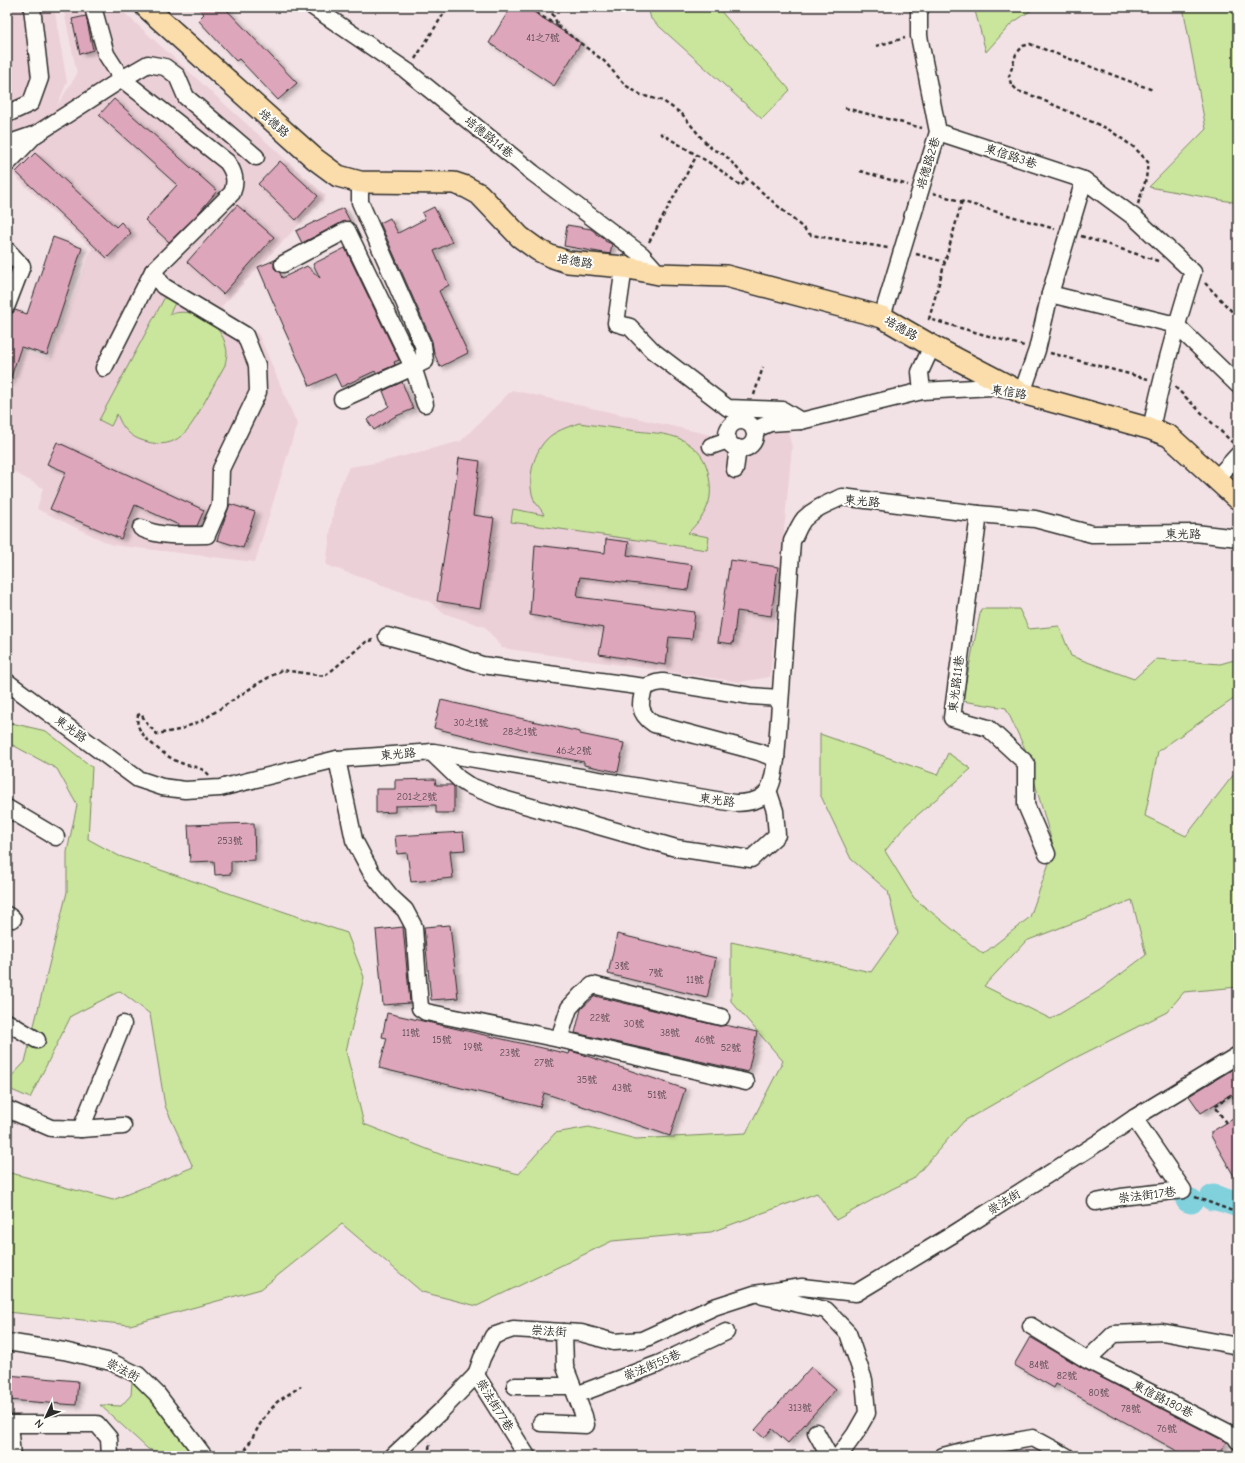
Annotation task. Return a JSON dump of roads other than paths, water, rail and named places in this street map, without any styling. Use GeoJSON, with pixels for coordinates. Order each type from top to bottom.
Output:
{"type":"FeatureCollection","features":[{"type":"Feature","properties":{"kind":"main road","name":"培德路"},"geometry":{"type":"LineString","coordinates":[[146,7],[315,159],[338,176],[360,182],[454,183],[466,186],[479,194],[520,237],[538,250],[568,262],[624,267],[659,274],[726,276],[882,316],[932,346],[1022,393]]}},
{"type":"Feature","properties":{"kind":"main road","name":"東信路"},"geometry":{"type":"LineString","coordinates":[[1022,393],[1151,429],[1169,436],[1238,499]]}},
{"type":"Feature","properties":{"kind":"street"},"geometry":{"type":"LineString","coordinates":[[7,114],[31,102],[40,78],[32,7]]}},
{"type":"Feature","properties":{"kind":"street"},"geometry":{"type":"LineString","coordinates":[[93,7],[106,54],[122,79],[226,162],[232,169],[235,186],[232,193],[153,271],[104,368]]}},
{"type":"Feature","properties":{"kind":"street","name":"培德路14巷"},"geometry":{"type":"LineString","coordinates":[[313,7],[407,71],[533,173],[642,255],[659,274]]}},
{"type":"Feature","properties":{"kind":"street","name":"培德路2巷"},"geometry":{"type":"LineString","coordinates":[[882,316],[938,132],[919,36],[919,13],[921,7]]}},
{"type":"Feature","properties":{"kind":"street"},"geometry":{"type":"LineString","coordinates":[[7,164],[35,135],[148,64],[165,67],[178,76],[186,97],[256,157]]}},
{"type":"Feature","properties":{"kind":"street","name":"東信路3巷"},"geometry":{"type":"LineString","coordinates":[[938,132],[1084,180],[1134,217],[1193,272],[1176,325]]}},
{"type":"Feature","properties":{"kind":"street"},"geometry":{"type":"LineString","coordinates":[[7,144],[35,135]]}},
{"type":"Feature","properties":{"kind":"street"},"geometry":{"type":"LineString","coordinates":[[1022,393],[1037,350],[1050,294],[1084,180]]}},
{"type":"Feature","properties":{"kind":"street"},"geometry":{"type":"LineString","coordinates":[[342,399],[424,361],[423,344],[360,202],[360,182]]}},
{"type":"Feature","properties":{"kind":"street"},"geometry":{"type":"LineString","coordinates":[[283,264],[347,230],[413,367],[424,404]]}},
{"type":"Feature","properties":{"kind":"street"},"geometry":{"type":"LineString","coordinates":[[7,250],[22,266],[7,305]]}},
{"type":"Feature","properties":{"kind":"street"},"geometry":{"type":"LineString","coordinates":[[624,267],[616,323],[630,327],[653,352],[728,408],[784,410],[801,421]]}},
{"type":"Feature","properties":{"kind":"street"},"geometry":{"type":"LineString","coordinates":[[142,528],[150,532],[173,535],[207,535],[220,505],[221,469],[258,392],[257,364],[246,335],[163,286],[153,271]]}},
{"type":"Feature","properties":{"kind":"street"},"geometry":{"type":"LineString","coordinates":[[1050,294],[1176,325],[1238,385]]}},
{"type":"Feature","properties":{"kind":"street"},"geometry":{"type":"LineString","coordinates":[[1151,429],[1161,382],[1176,325]]}},
{"type":"Feature","properties":{"kind":"street"},"geometry":{"type":"LineString","coordinates":[[922,391],[920,372],[932,346]]}},
{"type":"Feature","properties":{"kind":"street","name":"東信路"},"geometry":{"type":"LineString","coordinates":[[754,430],[770,423],[801,421],[922,391],[992,387],[1022,393]]}},
{"type":"Feature","properties":{"kind":"street"},"geometry":{"type":"LineString","coordinates":[[710,446],[733,444],[746,448],[750,445],[754,438],[754,430],[752,426],[744,421],[736,422],[729,428],[727,436],[733,444],[736,470]]}},
{"type":"Feature","properties":{"kind":"street"},"geometry":{"type":"LineString","coordinates":[[1216,479],[1238,454]]}},
{"type":"Feature","properties":{"kind":"street","name":"東光路"},"geometry":{"type":"LineString","coordinates":[[7,682],[138,779],[162,787],[185,790],[220,788],[337,759],[430,752],[734,803],[754,802],[762,797],[773,782],[792,541],[804,520],[815,510],[826,504],[842,497],[979,514],[1035,519],[1092,534],[1195,533],[1238,538]]}},
{"type":"Feature","properties":{"kind":"street","name":"東光路11巷"},"geometry":{"type":"LineString","coordinates":[[979,514],[952,718],[988,728],[1026,763],[1026,805],[1047,854]]}},
{"type":"Feature","properties":{"kind":"street"},"geometry":{"type":"LineString","coordinates":[[387,636],[442,651],[482,665],[646,687],[663,682],[751,696],[780,698]]}},
{"type":"Feature","properties":{"kind":"street"},"geometry":{"type":"LineString","coordinates":[[646,687],[641,699],[642,713],[646,719],[654,724],[759,752],[776,759]]}},
{"type":"Feature","properties":{"kind":"street"},"geometry":{"type":"LineString","coordinates":[[430,752],[459,779],[468,785],[500,798],[676,848],[751,859],[777,835],[775,811],[768,790]]}},
{"type":"Feature","properties":{"kind":"street"},"geometry":{"type":"LineString","coordinates":[[337,759],[354,840],[371,872],[391,897],[406,910],[414,927],[420,1008],[426,1012],[746,1082]]}},
{"type":"Feature","properties":{"kind":"street"},"geometry":{"type":"LineString","coordinates":[[7,808],[56,837]]}},
{"type":"Feature","properties":{"kind":"street"},"geometry":{"type":"LineString","coordinates":[[559,1040],[569,1008],[593,985],[721,1016]]}},
{"type":"Feature","properties":{"kind":"street"},"geometry":{"type":"LineString","coordinates":[[7,1022],[37,1040]]}},
{"type":"Feature","properties":{"kind":"street"},"geometry":{"type":"LineString","coordinates":[[81,1128],[123,1024]]}},
{"type":"Feature","properties":{"kind":"street","name":"崇法街"},"geometry":{"type":"LineString","coordinates":[[393,1456],[440,1412],[476,1375],[482,1358],[493,1336],[513,1329],[581,1334],[614,1342],[642,1340],[714,1307],[754,1294],[802,1287],[856,1293],[1090,1148],[1134,1118],[1238,1055]]}},
{"type":"Feature","properties":{"kind":"street"},"geometry":{"type":"LineString","coordinates":[[7,1110],[51,1128],[123,1126]]}},
{"type":"Feature","properties":{"kind":"street","name":"崇法街17巷"},"geometry":{"type":"LineString","coordinates":[[1096,1202],[1121,1197],[1183,1190],[1134,1118]]}},
{"type":"Feature","properties":{"kind":"street"},"geometry":{"type":"LineString","coordinates":[[754,1294],[826,1310],[848,1333],[864,1380],[867,1413],[855,1434],[839,1456]]}},
{"type":"Feature","properties":{"kind":"street","name":"東信路180巷"},"geometry":{"type":"LineString","coordinates":[[1031,1326],[1087,1360],[1235,1436],[1238,1441]]}},
{"type":"Feature","properties":{"kind":"street"},"geometry":{"type":"LineString","coordinates":[[541,1423],[586,1425],[565,1367],[564,1332]]}},
{"type":"Feature","properties":{"kind":"street","name":"崇法街55巷"},"geometry":{"type":"LineString","coordinates":[[574,1390],[658,1364],[726,1332]]}},
{"type":"Feature","properties":{"kind":"street"},"geometry":{"type":"LineString","coordinates":[[1087,1360],[1114,1334],[1162,1332],[1238,1346]]}},
{"type":"Feature","properties":{"kind":"street","name":"崇法街"},"geometry":{"type":"LineString","coordinates":[[7,1342],[64,1351],[111,1362],[138,1376],[158,1395],[204,1456]]}},
{"type":"Feature","properties":{"kind":"street","name":"崇法街77巷"},"geometry":{"type":"LineString","coordinates":[[476,1375],[527,1456]]}},
{"type":"Feature","properties":{"kind":"street"},"geometry":{"type":"LineString","coordinates":[[515,1386],[574,1390]]}},
{"type":"Feature","properties":{"kind":"street"},"geometry":{"type":"LineString","coordinates":[[12,1456],[8,1424],[97,1424],[109,1438],[110,1456]]}},
{"type":"Feature","properties":{"kind":"street"},"geometry":{"type":"LineString","coordinates":[[816,1432],[829,1456]]}},
{"type":"Feature","properties":{"kind":"street"},"geometry":{"type":"LineString","coordinates":[[943,1456],[970,1449],[1034,1438],[1066,1456]]}},
{"type":"Feature","properties":{"kind":"waterway"},"geometry":{"type":"LineString","coordinates":[[1212,1198],[1214,1197],[1238,1205]]}}]}
